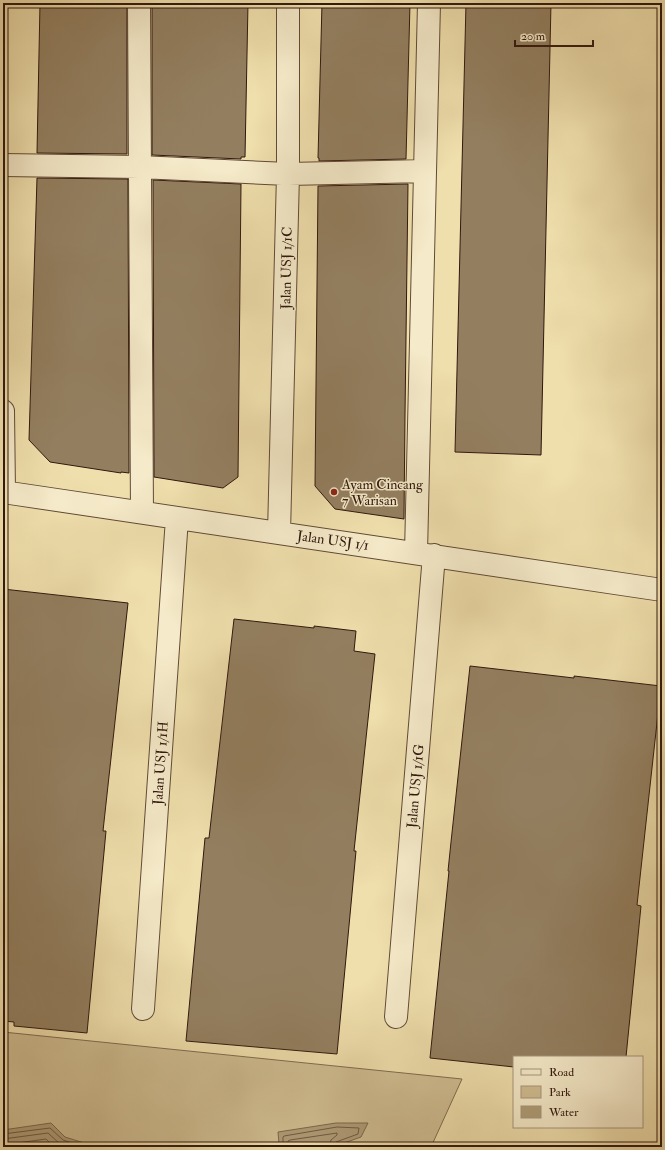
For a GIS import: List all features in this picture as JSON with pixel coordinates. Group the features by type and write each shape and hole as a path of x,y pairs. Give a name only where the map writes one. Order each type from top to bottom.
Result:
{"street":[{"path":"139,3 142,512"},
{"name":"Jalan USJ 1/1C","path":"279,533 288,174 288,3"},
{"name":"Jalan USJ 1/1G","path":"396,1017 425,554 425,171 429,3"},
{"path":"3,164 140,167 288,174 425,171"},
{"path":"3,411 3,492"},
{"name":"Jalan USJ 1/1","path":"3,492 662,590"},
{"name":"Jalan USJ 1/1H","path":"143,1009 177,518"}],"green space":[{"path":"3,1032 462,1079 431,1147 3,1147"}],"water":[{"path":"51,1123 65,1137 97,1147 3,1147 3,1130"},
{"path":"336,1123 368,1123 361,1137 333,1147 275,1147 279,1144 278,1132"}],"building":[{"path":"40,3 127,3 127,154 37,153"},
{"path":"152,3 248,3 245,157 241,157 241,159 152,155"},
{"path":"322,3 410,3 406,159 319,161"},
{"path":"466,3 551,3 541,455 455,452"},
{"path":"37,178 128,179 129,473 50,462 29,440"},
{"path":"153,180 241,184 238,477 223,488 154,477"},
{"path":"408,184 404,519 335,509 315,486 318,186"},
{"path":"3,589 128,603 103,831 106,831 87,1033 14,1026 14,1022 3,1021"},
{"path":"234,619 356,631 354,651 375,654 354,851 356,851 337,1054 186,1041 205,838 209,838"},
{"path":"470,666 661,686 637,905 641,906 626,1056 513,1056 513,1067 430,1058"}],"place":[{"name":"Ayam Cincang 7 Warisan","path":"334,492"}]}
